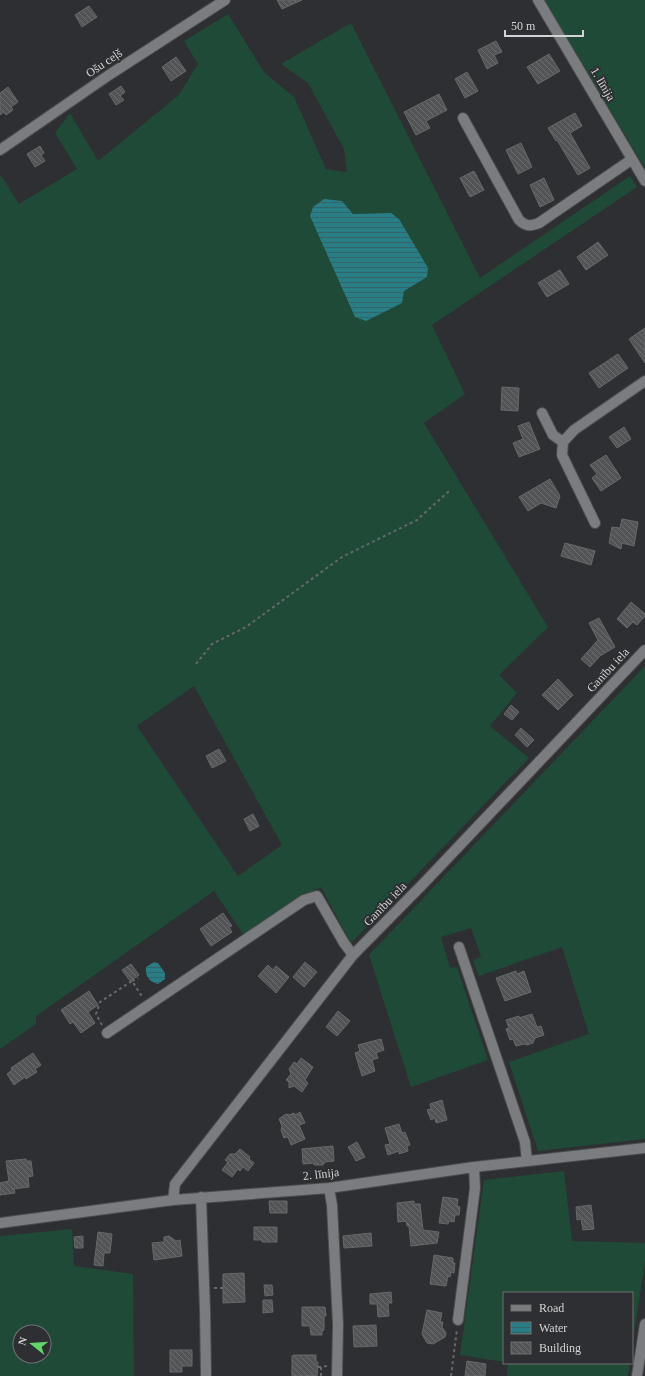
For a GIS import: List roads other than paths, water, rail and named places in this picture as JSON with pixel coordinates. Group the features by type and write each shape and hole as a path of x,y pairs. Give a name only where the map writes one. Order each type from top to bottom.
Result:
{"street":[{"name":"Ošu ceļš","path":"0,150 108,75 225,0"},
{"name":"1. līnija","path":"538,0 631,160 645,181"},
{"path":"464,118 519,220 523,224 531,226 539,223 631,160"},
{"path":"595,523 562,455 564,442 574,430 645,381"},
{"path":"542,414 553,435 564,442"},
{"name":"Ganību iela","path":"173,1200 175,1184 353,955 424,883 645,650"},
{"path":"107,1033 304,900 317,896 344,943 353,955"},
{"path":"459,946 524,1142 527,1161"},
{"name":"2. līnija","path":"0,1224 173,1200 329,1188 474,1167 645,1148"},
{"path":"458,1320 475,1188 474,1167"},
{"path":"329,1188 332,1205 338,1324 337,1376"},
{"path":"201,1197 206,1376"},
{"path":"637,1376 645,1324"}],"water":[{"path":"324,199 342,201 353,214 391,213 399,219 428,268 427,277 404,291 402,303 366,321 355,317 310,216 313,207"},
{"path":"154,962 158,963 165,973 165,979 158,984 150,980 146,973 146,967"}]}
